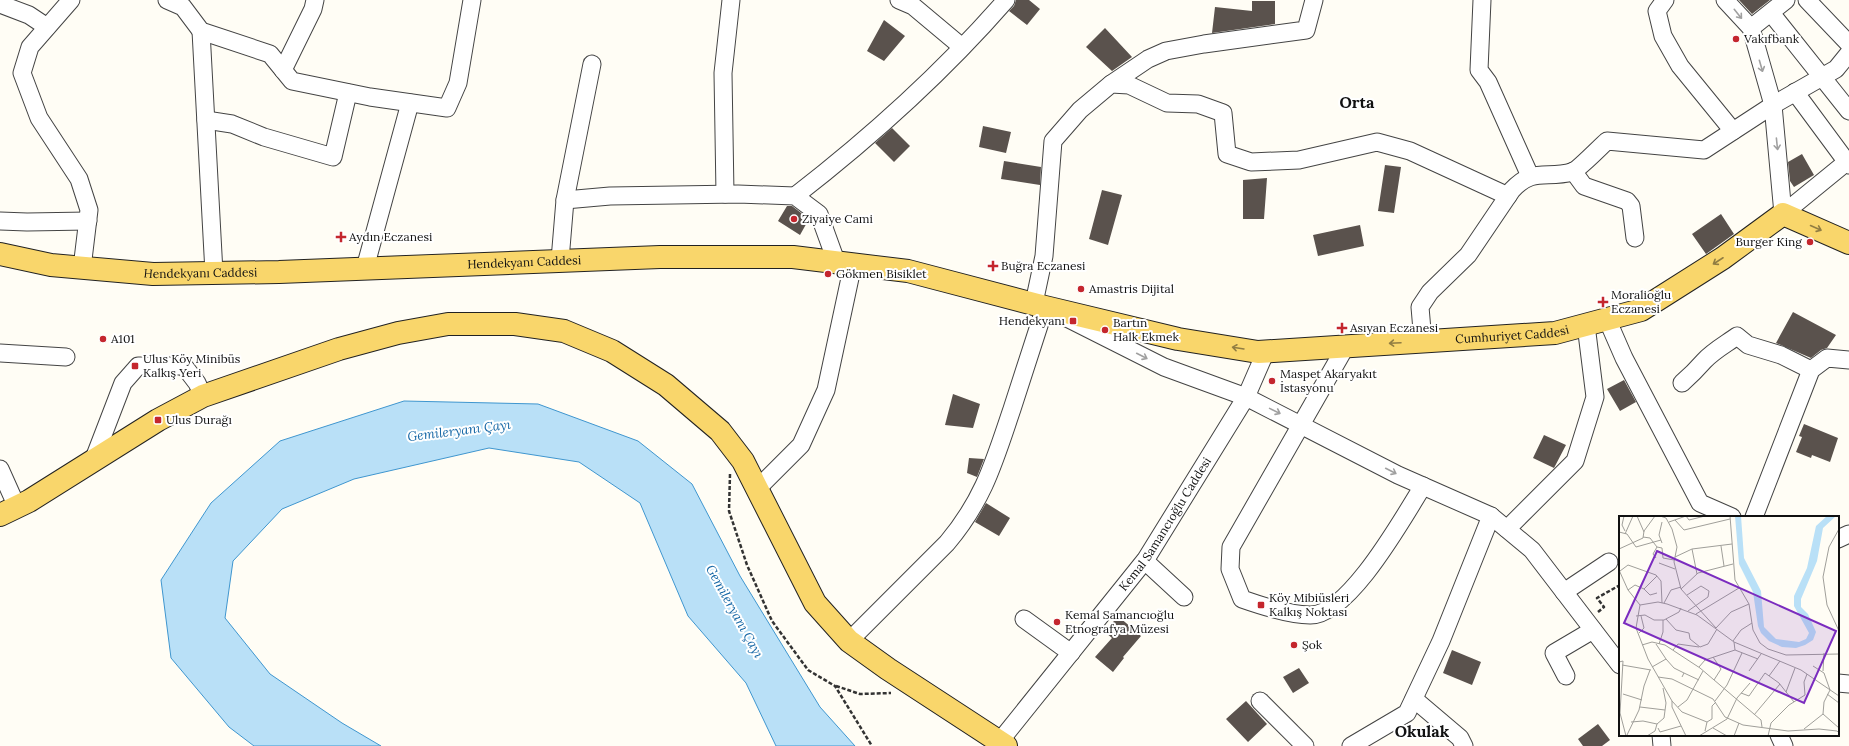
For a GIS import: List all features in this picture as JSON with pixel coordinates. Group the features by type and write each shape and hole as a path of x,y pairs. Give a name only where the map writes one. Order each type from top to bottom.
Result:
{"main road":[{"name":"Cumhuriyet Caddesi","path":"1040,305 1178,339 1258,352 1555,333 1641,310 1723,258 1783,214"},
{"path":"1783,214 1848,241"},
{"name":"Hendekyanı Caddesi","path":"0,254 51,265 153,274 660,257 793,257 908,271 1040,305"},
{"path":"8,511 29,501 158,420 203,396 339,349 398,333 448,324 515,324 564,331 612,351 666,385 720,431 743,461 815,603 849,641 1003,744"}],"street":[{"path":"71,0 30,47 22,74 39,118 79,179 89,210 82,268"},
{"path":"167,0 183,7 201,31 214,273"},
{"path":"283,70 313,9 315,0"},
{"path":"201,31 270,54 292,81 348,93 447,108 458,83 472,0"},
{"path":"724,194 723,73 731,0"},
{"path":"899,0 913,6 962,47"},
{"path":"795,196 837,163 962,47 1006,0"},
{"path":"849,641 947,543 959,529 978,500 991,472 1040,305 1053,141 1080,110 1111,84 1148,59 1166,51 1204,44 1306,30 1314,0"},
{"path":"1482,0 1479,70 1488,82 1530,176"},
{"path":"1665,0 1657,11 1662,36 1680,66 1733,131"},
{"path":"1725,0 1750,28 1772,105 1783,214"},
{"path":"1750,28 1786,0"},
{"path":"1807,0 1849,44"},
{"path":"0,4 29,15 47,27"},
{"path":"1771,13 1849,112"},
{"path":"1424,342 1420,307 1430,292 1468,255 1520,181 1530,176 1573,171 1607,141 1704,150 1772,105 1836,69 1849,53"},
{"path":"560,260 565,200 592,64"},
{"path":"1111,84 1129,85 1167,103 1198,104 1222,113 1227,154 1251,162 1299,160 1377,142 1410,152 1508,196"},
{"path":"1783,214 1848,162 1795,92"},
{"path":"206,120 232,124 264,137 333,157 348,93"},
{"path":"365,268 410,103"},
{"path":"1573,171 1584,186 1627,201 1631,206 1635,238"},
{"path":"565,200 610,196 724,194 795,196 819,214 844,262 826,390 801,445 757,489"},
{"path":"0,221 27,222 88,220"},
{"path":"1040,305 1164,367 1246,397 1398,475 1491,516 1532,550 1619,664"},
{"path":"1608,319 1627,365 1700,503 1730,516"},
{"path":"1507,529 1575,461 1595,397 1586,325"},
{"path":"1682,383 1698,370 1704,361 1715,351 1737,336 1748,345 1781,355 1811,370"},
{"path":"1346,346 1231,547 1230,569 1242,599 1266,607 1311,616 1328,611 1343,600 1382,552 1423,486"},
{"name":"Kemal Samancıoğlu Caddesi","path":"1003,744 1071,653 1145,561 1246,397 1266,351"},
{"path":"0,353 66,357"},
{"path":"1754,516 1811,370 1827,358 1849,360"},
{"path":"93,461 123,383 138,366 184,366 197,383 203,396"},
{"path":"0,469 8,511"},
{"path":"1351,746 1407,713 1441,640 1491,516"},
{"path":"1839,539 1849,534"},
{"path":"1145,561 1184,596"},
{"path":"1564,592 1609,562"},
{"path":"1024,619 1071,653"},
{"path":"1566,676 1554,653 1590,625"},
{"path":"1839,683 1849,684"},
{"path":"1414,698 1460,738 1464,746"},
{"path":"1260,701 1305,746"},
{"path":"1661,736 1662,746"},
{"path":"1779,736 1784,746"}],"path":[{"path":"736,452 729,478 729,511 747,565 772,621 808,670 835,686 860,694 892,693 915,686"},
{"path":"1590,625 1604,607 1597,598 1619,586"},
{"path":"835,686 872,746"}],"water":[{"name":"Gemileryanı Çayı","path":"404,401 538,404 638,441 692,484 740,576 820,707 855,746 776,746 746,683 688,616 640,503 579,462 489,448 354,479 282,509 233,561 225,618 270,674 342,723 381,746 254,746 229,727 171,658 161,580 211,503 280,441"}],"building":[{"path":"1016,0 1029,0 1040,9 1027,25 1009,11 1014,6"},
{"path":"1739,0 1770,0 1752,14"},
{"path":"1252,1 1275,1 1275,24 1212,33 1215,7 1252,11"},
{"path":"884,20 905,36 884,61 867,51"},
{"path":"1105,28 1132,57 1112,71 1086,47"},
{"path":"983,126 1011,132 1006,153 979,147"},
{"path":"892,128 910,146 894,162 875,143"},
{"path":"1802,154 1814,175 1794,187 1790,181 1788,162"},
{"path":"1004,161 1041,167 1040,185 1001,179"},
{"path":"1385,165 1401,167 1394,213 1378,211"},
{"path":"1267,178 1264,219 1243,219 1243,180"},
{"path":"1102,190 1122,195 1108,245 1089,239"},
{"name":"Ziyaiye Cami","path":"787,206 792,206 809,219 800,235 778,221"},
{"path":"1721,214 1734,234 1706,254 1692,234"},
{"path":"1360,225 1364,246 1318,256 1313,235"},
{"path":"1793,312 1836,335 1827,348 1821,350 1811,358 1776,343"},
{"path":"1624,380 1636,402 1620,411 1607,389"},
{"path":"953,394 980,404 973,428 945,425"},
{"path":"1804,424 1838,438 1830,462 1812,455 1811,458 1796,452 1802,437 1799,436"},
{"path":"1544,435 1566,445 1554,468 1533,458"},
{"path":"969,458 984,459 977,477 967,473"},
{"path":"986,503 1010,518 999,536 975,522"},
{"path":"1118,616 1141,636 1123,657 1124,658 1113,672 1095,657 1112,638 1105,632"},
{"path":"1452,650 1481,662 1472,685 1443,673"},
{"path":"1299,668 1309,683 1293,693 1283,677"},
{"path":"1246,701 1267,724 1248,742 1226,719"},
{"path":"1598,724 1610,740 1602,746 1583,746 1578,739"}],"place":[{"name":"Vakıfbank","path":"1736,39"},
{"name":"Ziyaiye Cami","path":"794,219"},
{"name":"Aydın Eczanesi","path":"341,237"},
{"name":"Burger King","path":"1810,242"},
{"name":"Buğra Eczanesi","path":"993,266"},
{"name":"Gökmen Bisiklet","path":"828,274"},
{"name":"Amastris Dijital","path":"1081,289"},
{"name":"Moralioğlu Eczanesi","path":"1603,302"},
{"name":"Hendekyanı","path":"1073,321"},
{"name":"Asıyan Eczanesi","path":"1342,328"},
{"name":"Bartın Halk Ekmek","path":"1105,330"},
{"name":"A101","path":"103,339"},
{"name":"Ulus Köy Minibüs Kalkış Yeri","path":"135,366"},
{"name":"Maspet Akaryakıt İstasyonu","path":"1272,381"},
{"name":"Ulus Durağı","path":"158,420"},
{"name":"Köy Mibiüsleri Kalkış Noktası","path":"1261,605"},
{"name":"Kemal Samancıoğlu Etnografya Müzesi","path":"1057,622"},
{"name":"Şok","path":"1294,645"}],"district":[{"name":"Orta","path":"1357,102"},
{"name":"Okulak","path":"1422,731"}]}
